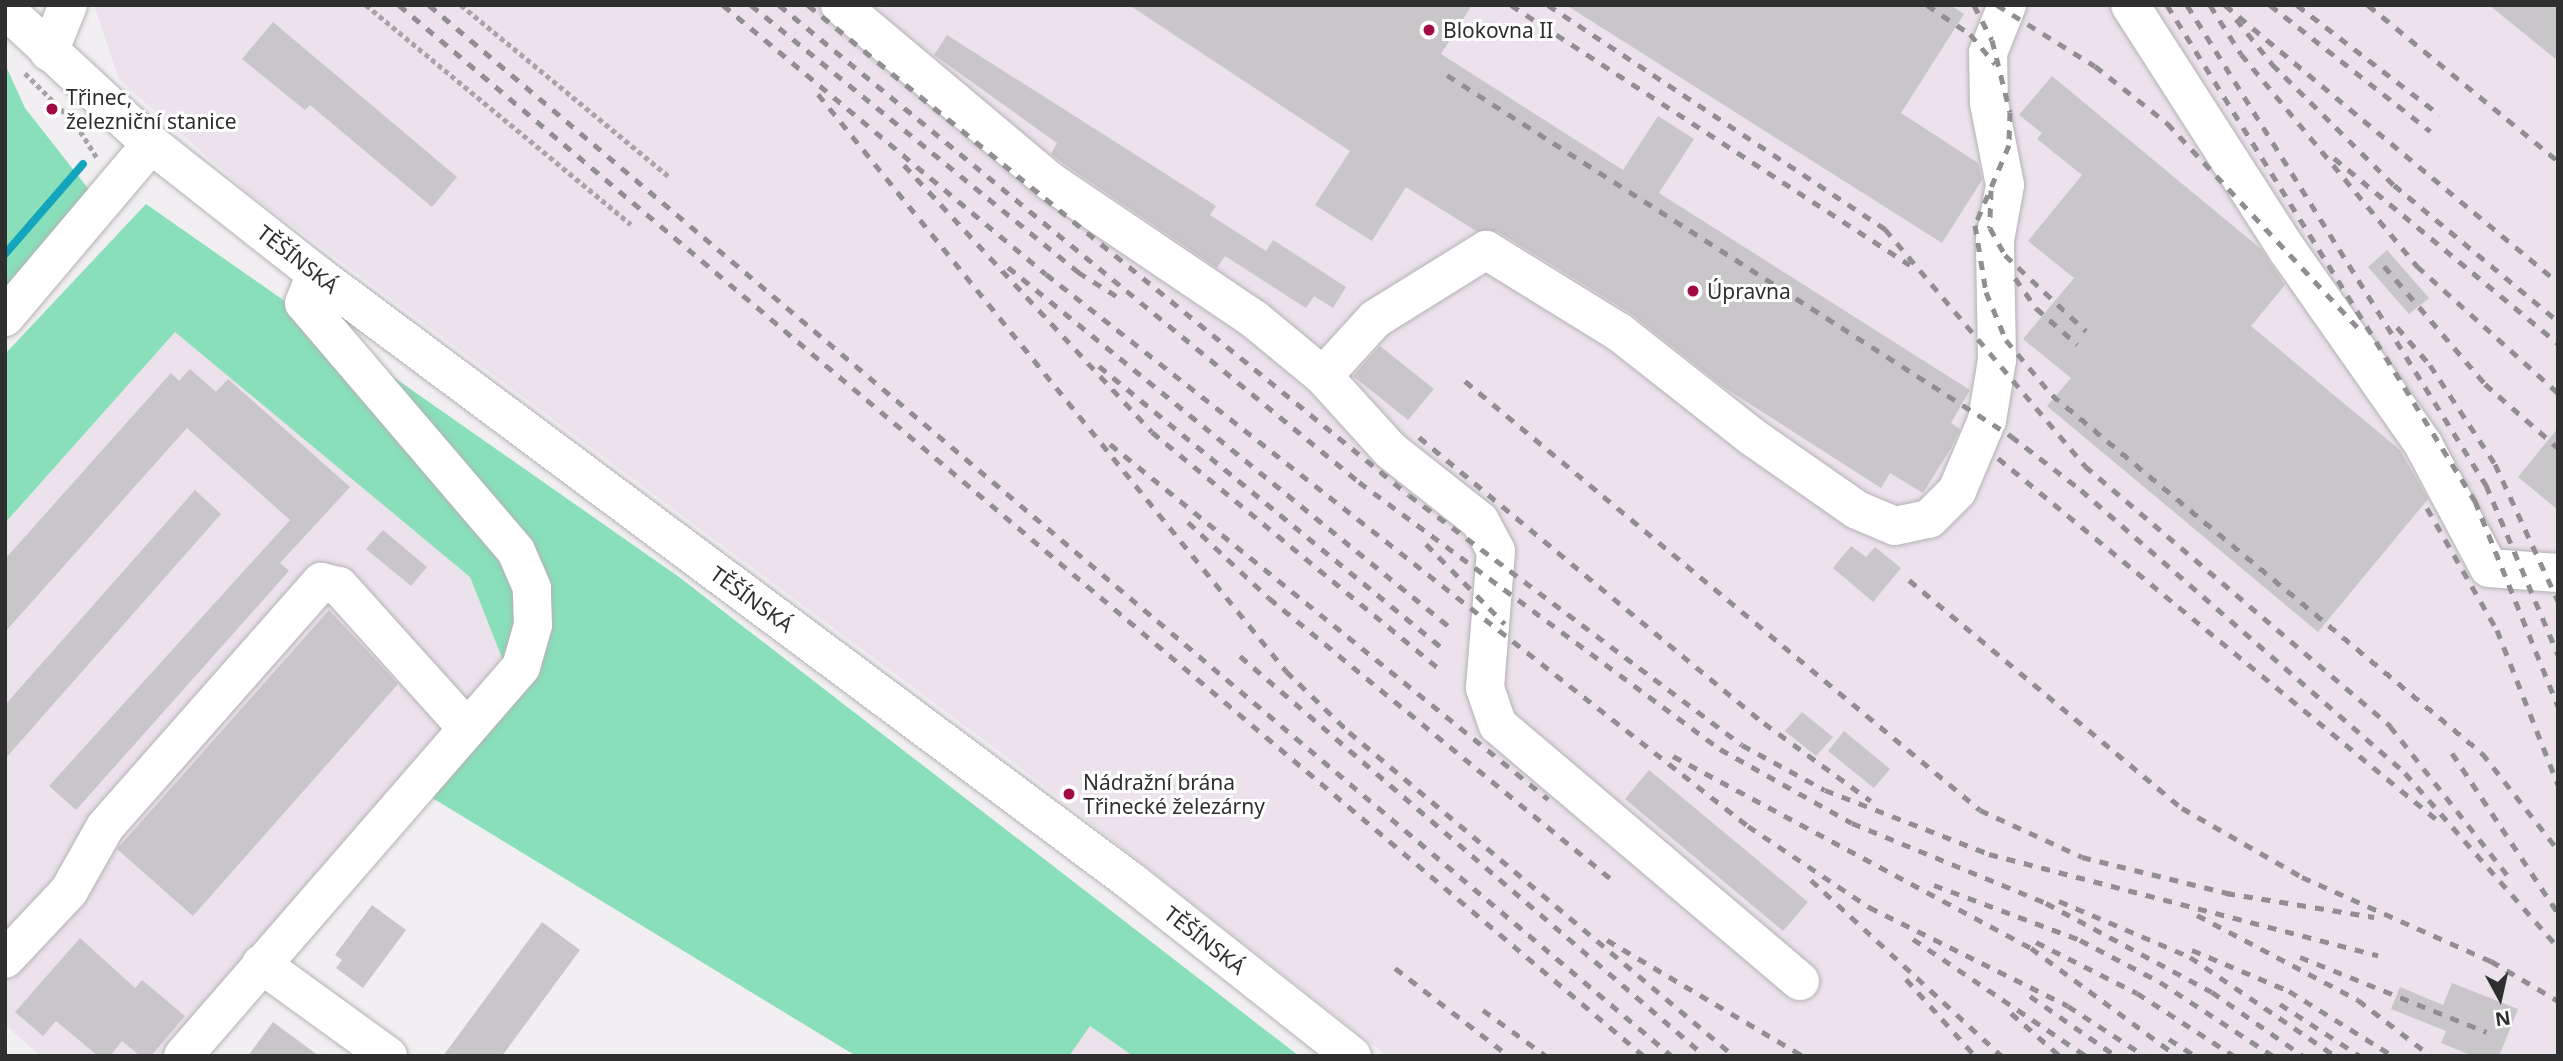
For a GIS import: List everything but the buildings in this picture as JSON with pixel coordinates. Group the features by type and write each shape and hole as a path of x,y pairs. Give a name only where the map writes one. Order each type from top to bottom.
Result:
{"main road":[{"path":"35,55 68,5"},
{"path":"840,5 1051,182 1254,319 1323,376 1390,450 1480,521 1495,542 1485,688 1498,725 1800,981"},
{"path":"1323,376 1376,319 1486,250 1619,332 1751,436 1857,510 1895,526 1929,519 1957,491 1987,420 1997,360 1995,240 2005,185 1989,103 1989,53 2007,5"},
{"path":"2130,5 2288,251 2423,444 2489,568 2558,573"},
{"name":"TĚŠÍNSKÁ","path":"5,9 35,55 316,274 1122,875 1352,1056"},
{"path":"5,317 151,144"},
{"path":"183,1056 465,726 521,667 533,625 532,588 494,520 312,315 304,291 316,274"},
{"path":"5,959 69,891 105,827 321,582 339,586 465,726"},
{"path":"261,964 388,1056"}],"path":[{"path":"366,5 631,224"},
{"path":"461,5 671,178"},
{"path":"35,55 28,82 76,124 116,187"}],"shaded area":[{"path":"94,5 2558,5 2558,1056 1387,1056 1012,761 250,194 119,80"},
{"path":"175,331 470,577 505,664 168,1056 41,1056 5,1025 5,523"},
{"path":"1090,1026 1133,1056 1069,1056"}],"green space":[{"path":"5,64 25,108 90,191 5,290"},
{"path":"146,204 679,577 1299,1056 1133,1056 1090,1026 1069,1056 856,1056 421,791 514,688 470,577 175,332 5,523 5,354"}],"waterway":[{"path":"5,254 83,164"}],"railway":[{"path":"399,5 1644,1056"},
{"path":"429,5 1672,1056"},
{"path":"723,5 1046,274 1748,826 1869,907 2068,1006 2145,1056"},
{"path":"751,5 1085,277"},
{"path":"779,5 1359,482 1720,749 1852,823 2046,903 2212,992 2303,1056"},
{"path":"808,5 1409,495 1742,745 1825,790 1989,854 2378,955"},
{"path":"1511,5 1910,265"},
{"path":"1548,5 1885,229 2085,466 2390,726 2511,880"},
{"path":"1927,5 1970,34 1995,64"},
{"path":"1974,5 1992,40 2010,112 2009,145 1975,225 1986,292 2006,340 2052,395 2482,753 2558,850"},
{"path":"1997,5 2095,66 2167,123 2359,329"},
{"path":"2167,5 2475,501 2558,706"},
{"path":"2187,5 2486,485 2558,655"},
{"path":"2210,5 2241,54 2417,266 2558,393"},
{"path":"2225,5 2558,282"},
{"path":"2270,5 2430,131"},
{"path":"2297,5 2440,115"},
{"path":"2368,5 2558,161"},
{"path":"2236,19 2272,64 2394,185 2558,321"},
{"path":"1447,75 2011,436 2081,490 2405,773 2558,947"},
{"path":"818,94 1286,671 1349,732 1734,1056"},
{"path":"2334,158 2558,343"},
{"path":"904,165 1152,432 1439,669"},
{"path":"1991,190 1990,228 2005,255 2086,331"},
{"path":"2384,266 2485,384 2558,448"},
{"path":"1008,267 1451,628"},
{"path":"1078,272 1123,300"},
{"path":"2015,278 2036,308 2077,344"},
{"path":"2397,327 2430,365 2495,464 2558,601"},
{"path":"1099,366 1443,649"},
{"path":"1465,381 1980,810 2082,857 2235,895"},
{"path":"1419,437 1764,723 1871,801"},
{"path":"1110,444 1548,799"},
{"path":"1998,458 2436,819"},
{"path":"2427,508 2497,630 2558,785"},
{"path":"1188,522 1269,598 1610,878"},
{"path":"1426,544 1505,624"},
{"path":"1909,580 2182,808 2302,877 2491,961 2558,1001"},
{"path":"1240,656 1705,1056"},
{"path":"2452,753 2558,913"},
{"path":"1673,756 2031,948 2177,1056"},
{"path":"1811,880 2002,1056"},
{"path":"1934,885 2080,940 2160,982 2273,1056"},
{"path":"2226,893 2374,917"},
{"path":"2059,901 2190,957 2335,1056"},
{"path":"2197,915 2358,1000 2431,1056"},
{"path":"1913,939 2086,1056"},
{"path":"1607,940 1803,1056"},
{"path":"2036,942 2137,993 2234,1056"},
{"path":"2192,950 2289,991 2393,1056"},
{"path":"2300,957 2487,1032"},
{"path":"1395,968 1509,1056"},
{"path":"1906,979 1975,1056"},
{"path":"2030,996 2116,1056"},
{"path":"2280,1004 2360,1056"},
{"path":"1483,1010 1546,1056"},
{"path":"2011,1013 2060,1056"},
{"path":"2169,1039 2195,1056"}],"place":[{"name":"Blokovna II","path":"1429,30"},
{"name":"Třinec, železniční stanice","path":"52,109"},
{"name":"Úpravna","path":"1693,291"},
{"name":"Nádražní brána Třinecké železárny","path":"1069,794"}]}
